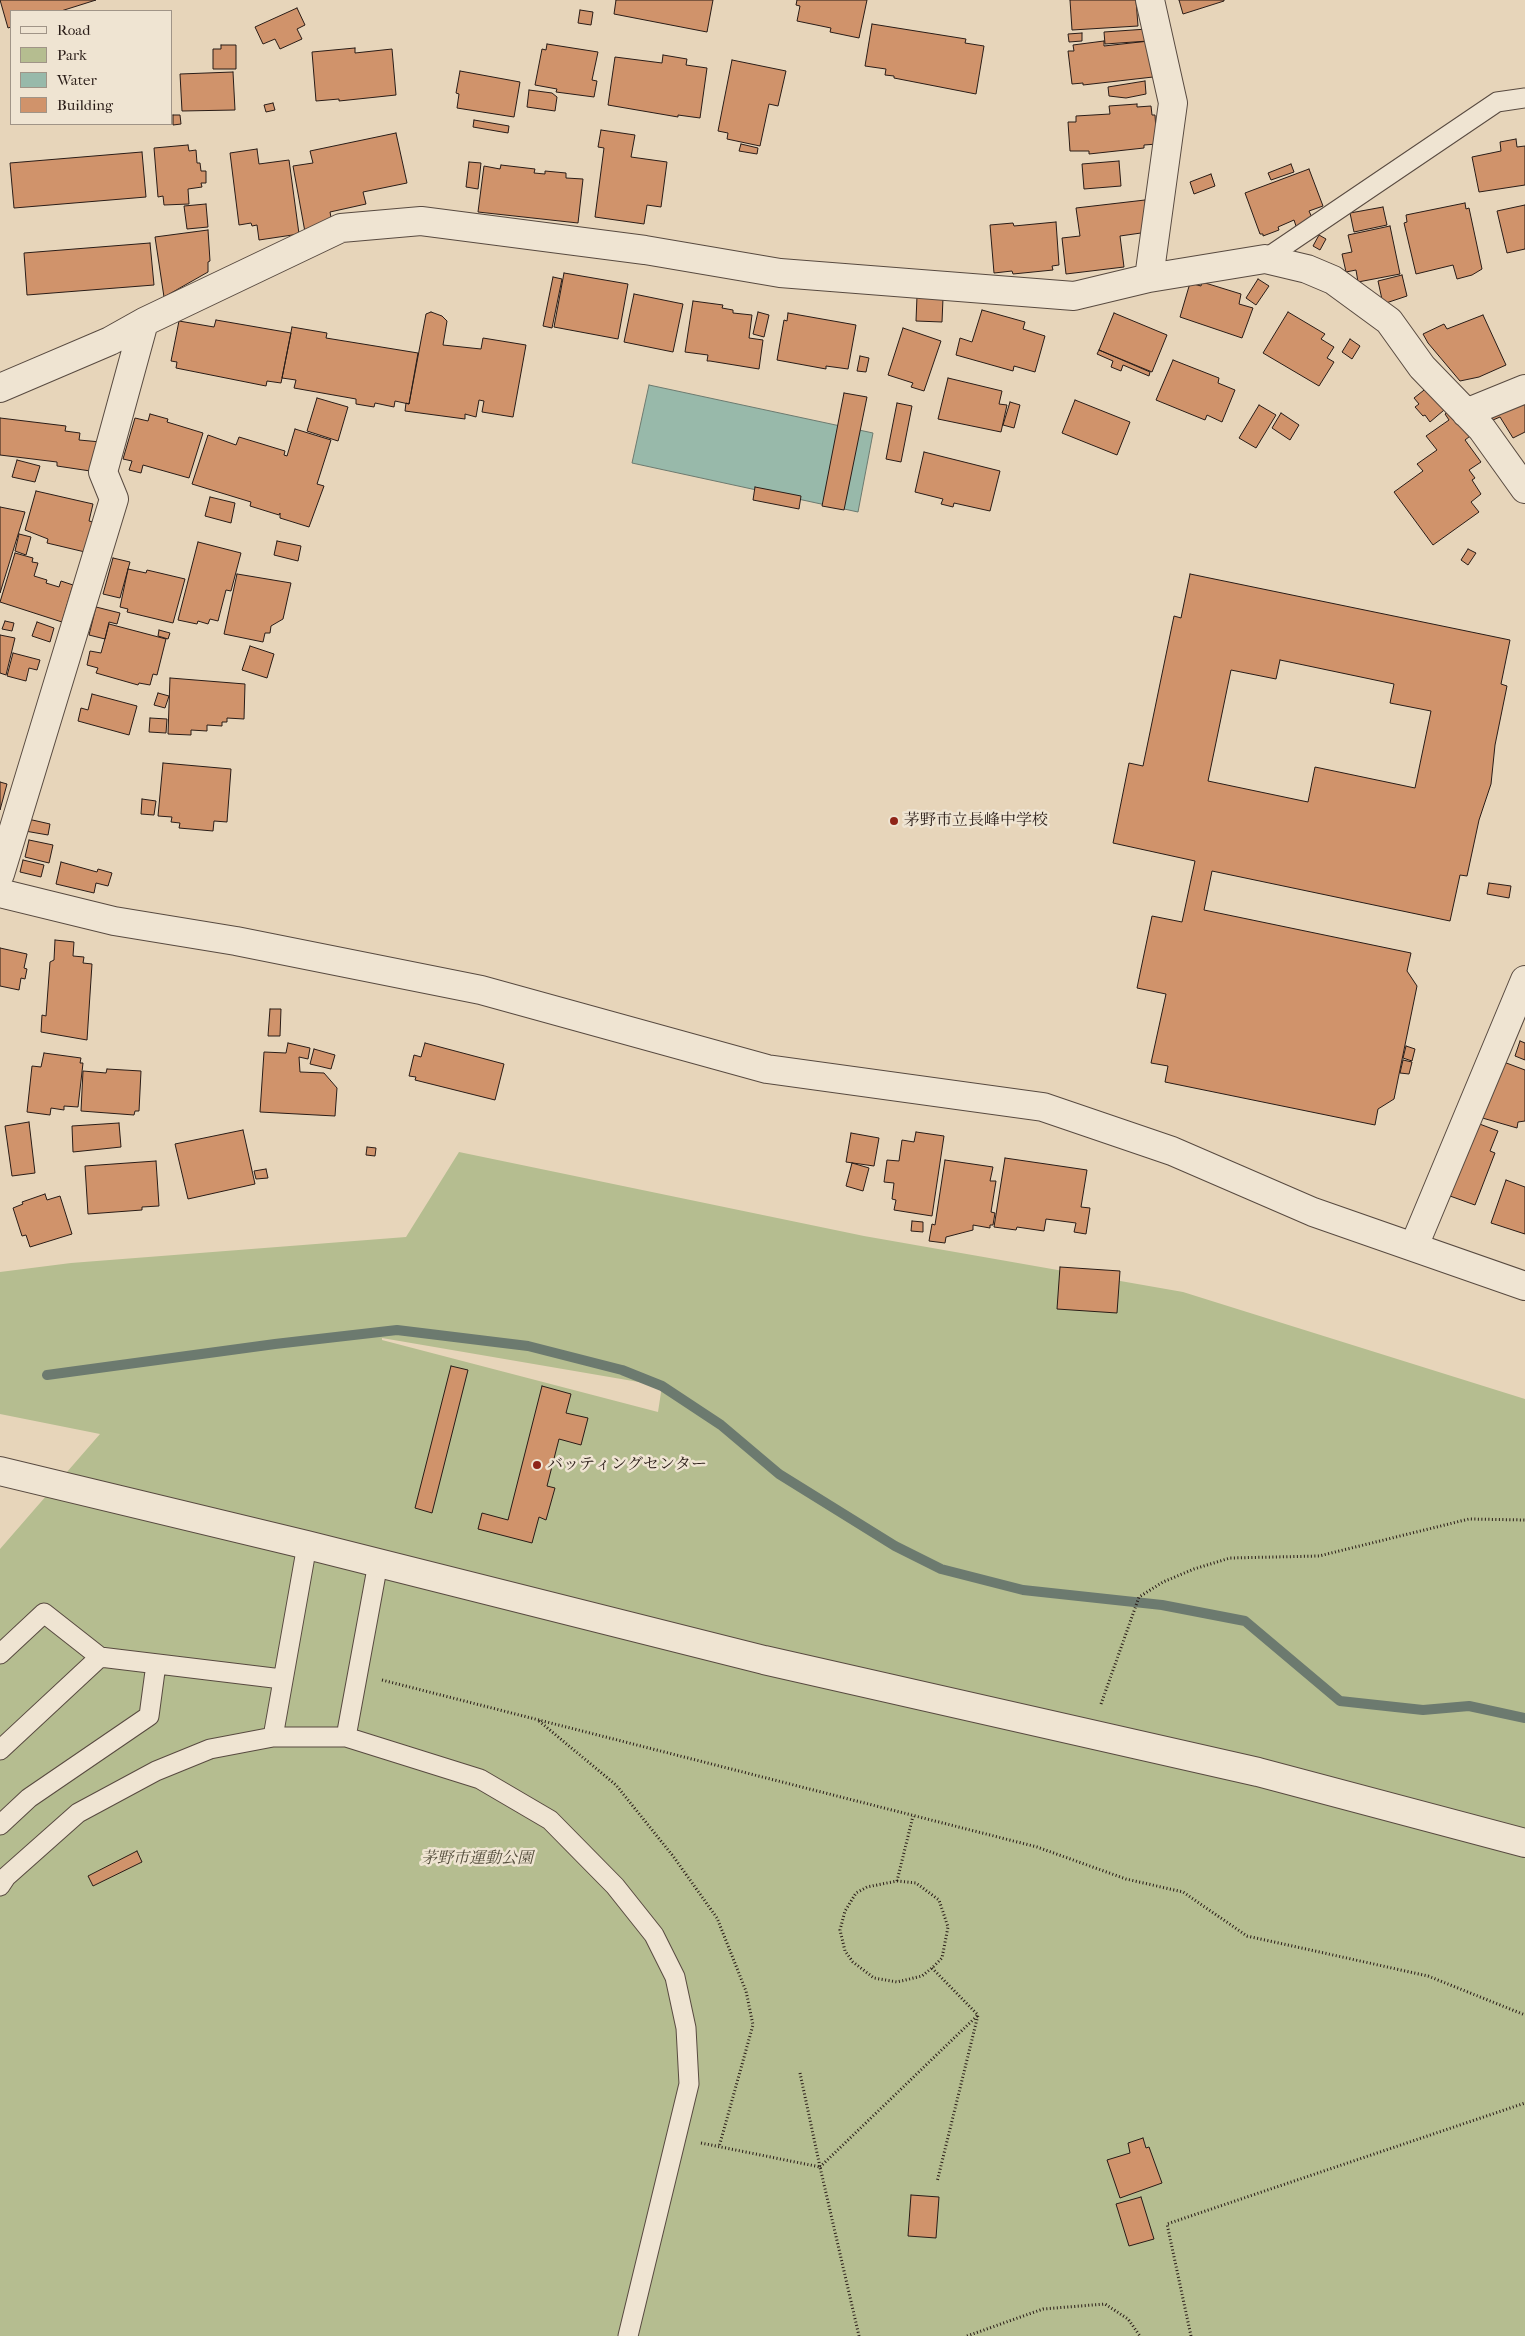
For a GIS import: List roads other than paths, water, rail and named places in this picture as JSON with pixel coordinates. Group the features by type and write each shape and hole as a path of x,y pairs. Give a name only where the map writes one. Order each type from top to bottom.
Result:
{"street":[{"path":"1149,278 1173,103 1150,0"},
{"path":"0,388 110,341 144,322 341,228 421,221 646,250 780,273 1074,296 1149,278 1265,259 1307,269 1333,280 1389,321 1422,367 1482,429 1525,489"},
{"path":"0,874 114,499 103,472 144,322"},
{"path":"1466,413 1525,389"},
{"path":"0,893 114,921 236,941 481,990 767,1069 1043,1108 1172,1151 1313,1212 1525,1286"},
{"path":"1414,1246 1525,980"},
{"path":"0,1471 308,1545 764,1660 1258,1772 1525,1843"}],"lane":[{"path":"1265,259 1496,102 1525,98"},
{"path":"273,1737 282,1679 308,1545"},
{"path":"346,1737 378,1563"},
{"path":"0,1654 44,1613 100,1657 282,1679"},
{"path":"0,1750 100,1657"},
{"path":"0,1825 29,1798 149,1716 156,1664"},
{"path":"0,1886 6,1877 78,1813 156,1771 210,1749 273,1737 346,1737 480,1779 550,1820 615,1886 654,1935 675,1978 686,2028 689,2084 628,2336"}],"water":[{"path":"649,385 873,433 858,512 632,463"}],"waterway":[{"path":"47,1375 275,1344 397,1330 528,1346 622,1370 662,1386 721,1425 779,1474 895,1546 941,1569 1023,1590 1162,1605 1245,1621 1340,1701 1423,1710 1469,1706 1525,1718"}],"place":[{"name":"茅野市立長峰中学校","path":"894,821"},
{"name":"バッティングセンター","path":"537,1465"}],"park label":[{"name":"茅野市運動公園","path":"477,1859"}]}
